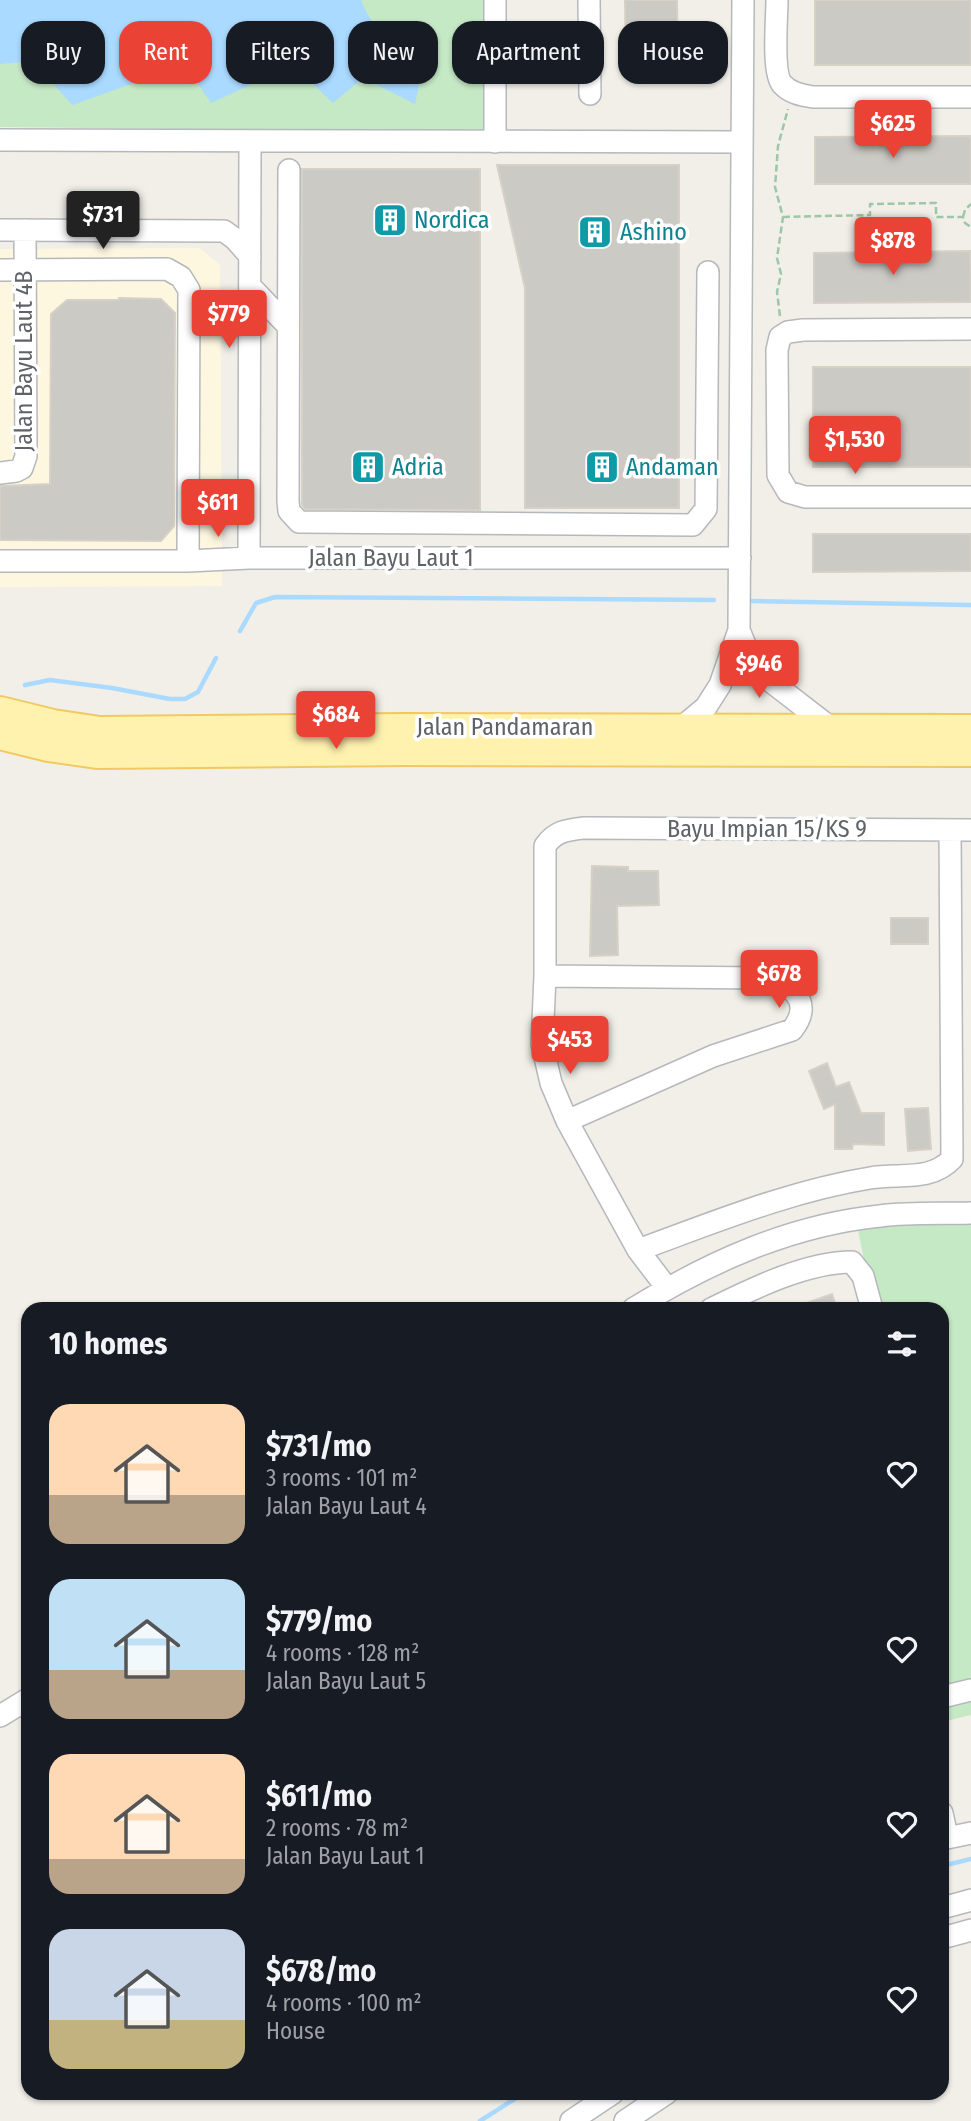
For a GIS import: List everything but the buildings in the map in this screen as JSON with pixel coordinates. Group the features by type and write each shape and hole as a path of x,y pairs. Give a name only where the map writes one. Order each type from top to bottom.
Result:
{"main road":[{"name":"Jalan Pandamaran","path":"0,710 53,723 100,730 403,727 971,728"},
{"name":"Jalan Pandamaran","path":"0,736 48,748 97,755 389,752 971,753"}],"street":[{"path":"495,0 495,142"},
{"path":"589,0 590,94"},
{"path":"682,727 706,707 720,685 739,630 743,0"},
{"path":"777,0 777,71 780,83 794,93 813,97 971,97"},
{"path":"0,140 742,142"},
{"path":"249,558 250,141"},
{"path":"289,170 289,510 299,522 693,525 706,509 708,272"},
{"path":"206,230 250,210"},
{"path":"0,230 224,231 250,256"},
{"name":"Jalan Bayu Laut 4B","path":"0,473 22,468 26,456 25,230"},
{"path":"0,270 167,270 181,277 189,290 188,561"},
{"path":"250,286 288,326"},
{"path":"971,329 803,330 788,332 780,337 777,350 778,475 788,492 805,497 971,497"},
{"path":"707,437 740,434"},
{"path":"437,523 438,558"},
{"path":"561,524 562,558"},
{"name":"Jalan Bayu Laut 1","path":"0,561 740,558"},
{"path":"739,630 752,662 765,677 831,728"},
{"name":"Bayu Impian 15/KS 9","path":"545,976 545,846 551,836 563,831 584,828 960,830"},
{"path":"638,1250 795,1194 872,1177 932,1174 952,1159 960,830"},
{"path":"567,1121 713,1056 792,1030 800,1020 800,1000 791,986 774,978 545,976 542,1044 551,1083 567,1121 638,1250 667,1288"},
{"path":"644,1302 734,1255 799,1231 880,1216 971,1213"},
{"path":"726,1302 761,1286 836,1262 852,1262 863,1276 870,1302"},
{"path":"949,1695 971,1690"},
{"path":"0,1716 21,1703"},
{"path":"949,1837 971,1833"},
{"path":"949,1906 971,1900"},
{"path":"949,1936 971,1930"},
{"path":"571,2121 602,2100"},
{"path":"625,2121 656,2100"}],"path":[{"path":"788,332 777,306 776,292 781,274 777,258 783,216 775,187 783,120 794,93"},
{"path":"783,216 870,215 870,204 936,203 936,216 963,216"},
{"path":"971,204 963,216 965,223 971,227"}],"shaded area":[{"path":"200,248 220,265 222,586 0,587 0,249"}],"green space":[{"path":"0,0 488,0 488,21 452,21 452,84 487,84 487,132 0,127"},
{"path":"971,1217 971,1715 949,1720 949,1302 873,1302 856,1220"}],"water":[{"path":"0,0 361,0 372,21 348,21 348,84 356,84 333,103 313,84 334,84 334,21 226,21 226,84 252,84 211,103 198,84 212,84 212,21 119,21 119,84 131,84 72,105 54,84 105,84 105,21 21,21 21,62 0,64"},
{"path":"375,84 419,84 415,104"}],"waterway":[{"path":"240,631 256,603 275,597 714,600"},
{"path":"752,601 971,605"},
{"path":"25,685 50,680 185,699 198,692 216,658"},
{"path":"949,1864 971,1859"},
{"path":"480,2121 513,2100"}],"place":[{"name":"Nordica","path":"390,220"},
{"name":"Ashino","path":"595,232"},
{"name":"Adria","path":"368,467"},
{"name":"Andaman","path":"602,467"}]}
